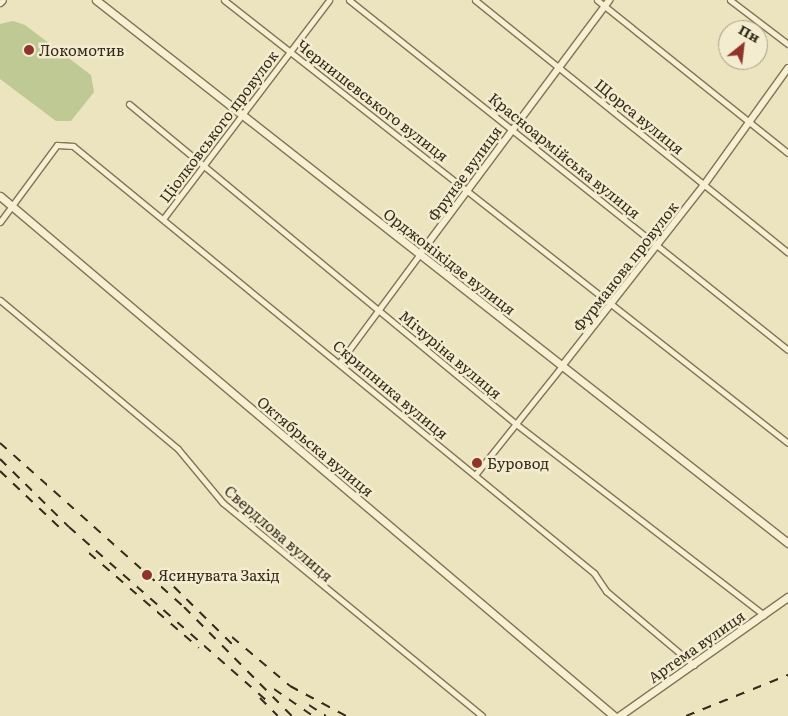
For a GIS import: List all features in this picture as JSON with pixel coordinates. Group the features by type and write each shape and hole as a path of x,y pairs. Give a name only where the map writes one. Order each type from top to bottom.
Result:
{"main road":[{"name":"Орджонікідзе вулиця","path":"96,0 788,543"},
{"name":"Октябрьска вулиця","path":"0,196 614,716"},
{"name":"Артема вулиця","path":"619,716 788,597"}],"street":[{"path":"0,4 3,0"},
{"name":"Чернишевського вулиця","path":"224,0 788,443"},
{"name":"Ціолковського провулок","path":"163,219 203,170 202,163 330,0"},
{"name":"Красноармійська вулиця","path":"349,0 512,128 788,350"},
{"name":"Щорса вулиця","path":"475,0 788,253"},
{"path":"597,0 788,153"},
{"name":"Фрунзе вулиця","path":"340,362 512,128 609,0"},
{"path":"730,0 788,44"},
{"name":"Фурманова провулок","path":"475,475 658,245 704,185 788,68"},
{"name":"Мічуріна вулиця","path":"129,104 516,424 764,615"},
{"name":"Скрипника вулиця","path":"12,205 57,144 64,143 163,219 340,362 594,573 606,591 694,665"},
{"path":"0,222 12,205"},
{"name":"Свердлова вулиця","path":"0,300 178,449 223,503 482,716"}],"green space":[{"name":"Локомотив","path":"13,21 25,25 91,75 94,92 71,121 56,121 0,79 0,24"}],"railway":[{"path":"0,443 184,607 292,716"},
{"path":"0,459 69,527 267,701"},
{"path":"0,471 59,527"},
{"path":"89,553 199,648"},
{"path":"161,574 235,647"},
{"path":"232,637 290,686 346,716"},
{"path":"686,716 788,675"},
{"path":"274,689 313,716"},
{"path":"260,698 278,716"},
{"path":"309,705 326,716"}],"place":[{"name":"Локомотив","path":"29,50"},
{"name":"Буровод","path":"477,463"},
{"name":"Ясинувата Захід","path":"147,575"}]}
